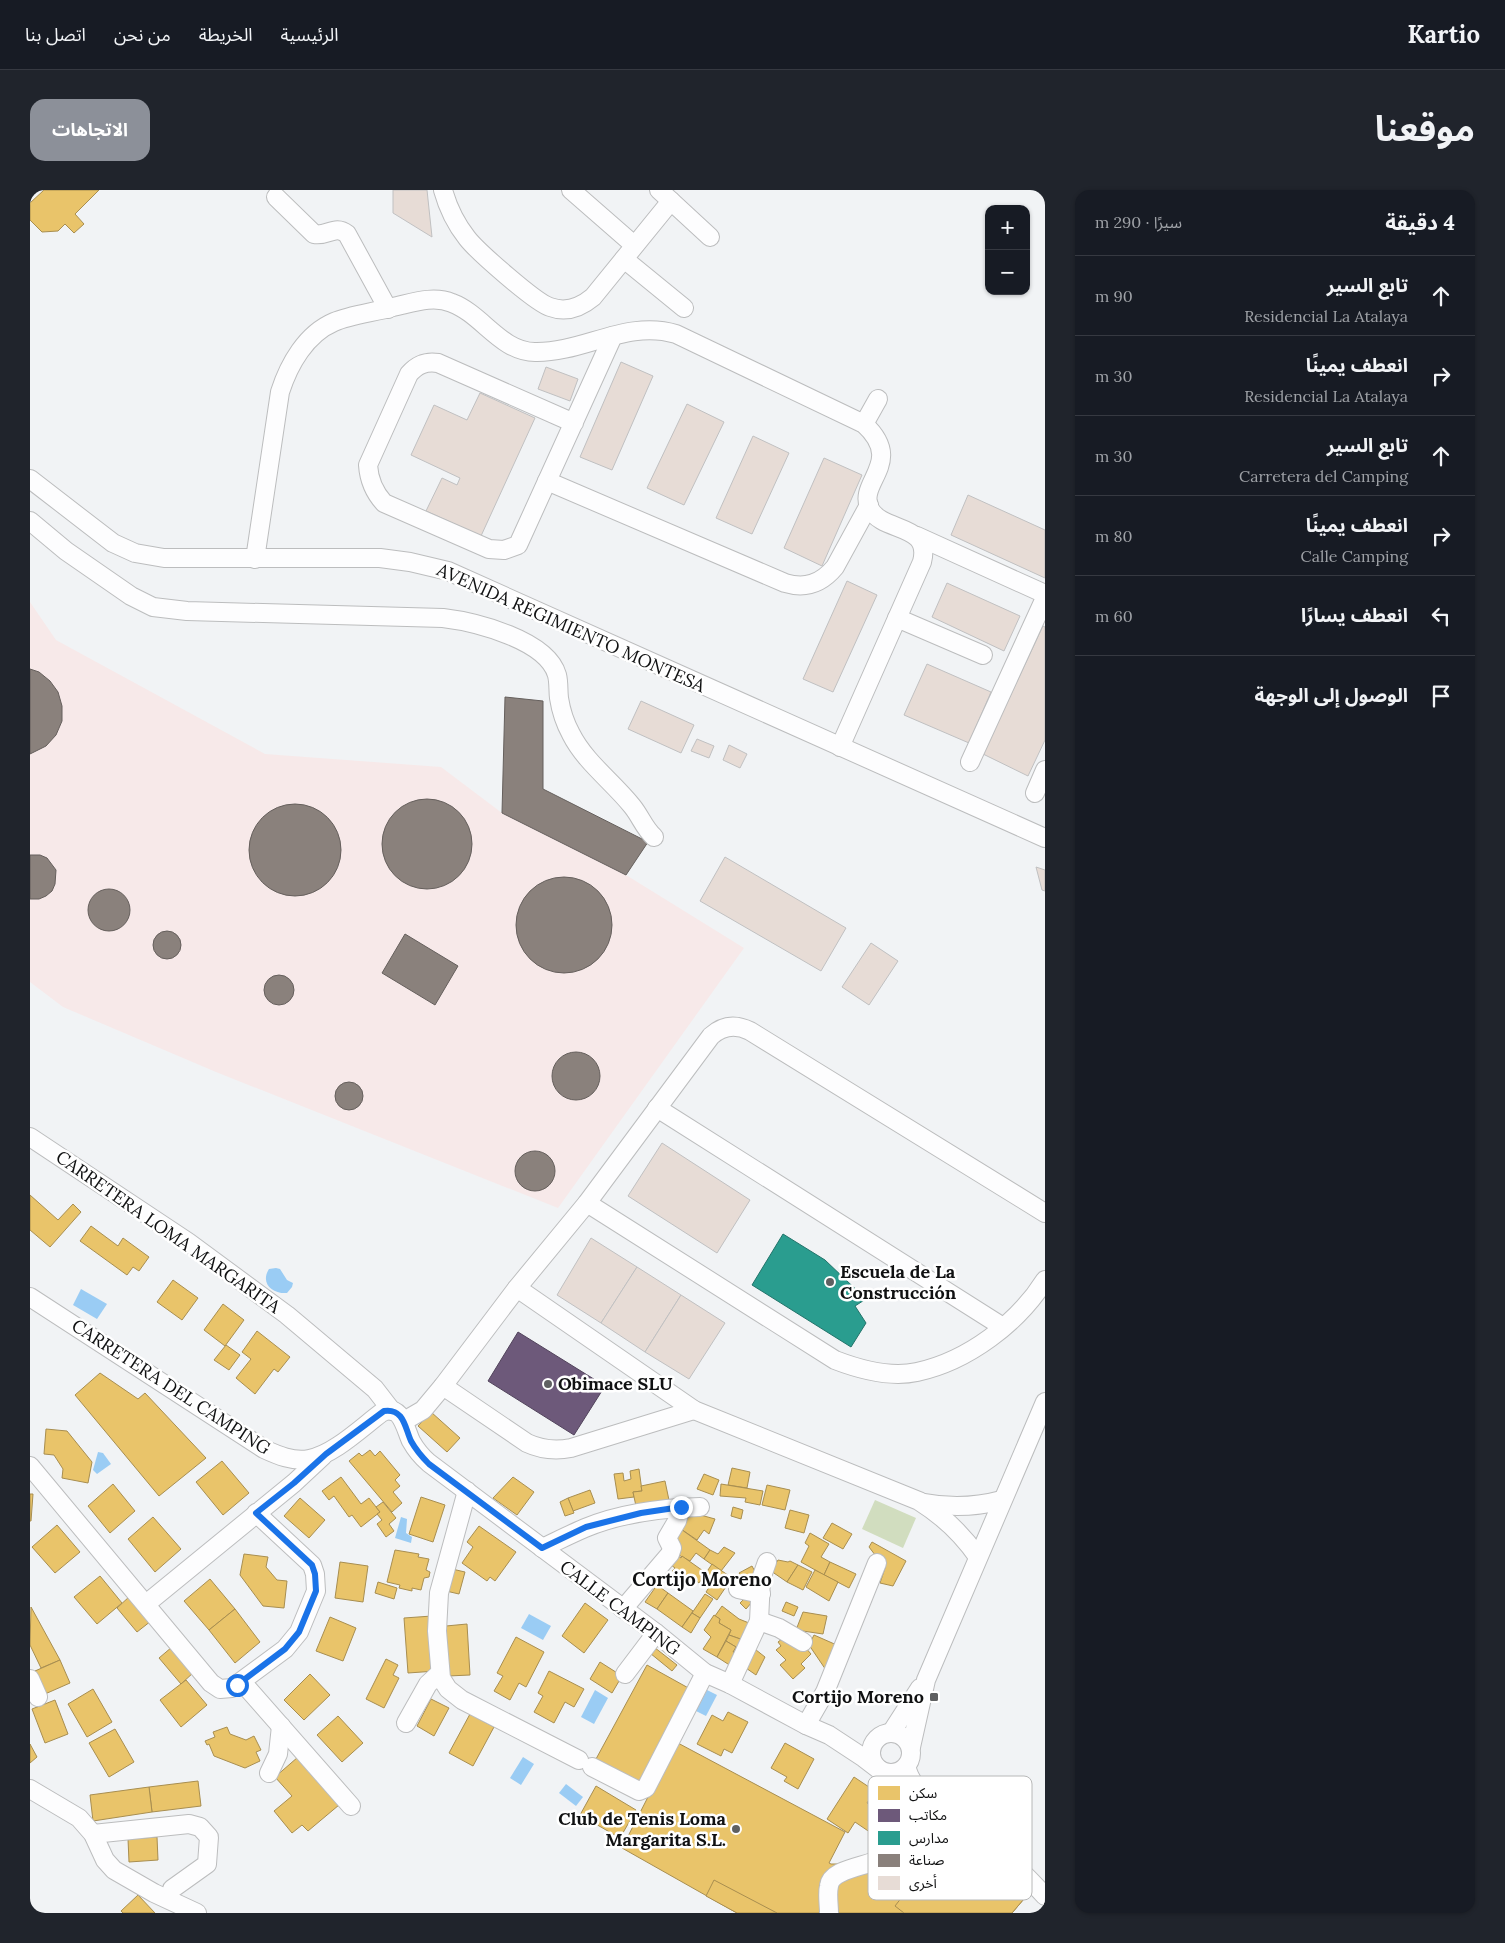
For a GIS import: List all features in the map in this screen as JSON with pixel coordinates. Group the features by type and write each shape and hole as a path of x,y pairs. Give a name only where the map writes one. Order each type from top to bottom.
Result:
{"street":[{"path":"443,190 451,212 469,240 535,299 551,308 570,309 593,297 629,252 665,196 710,237"},
{"path":"571,190 684,308"},
{"path":"276,197 314,234 322,235 334,229 340,229 348,234 388,309"},
{"path":"255,559 280,392 290,365 308,341 334,322 431,299 451,302 462,307 521,351 546,352 647,329 676,334 864,424 878,439 881,447 882,456 868,496 869,505 875,516 1045,594"},
{"path":"574,423 438,363 426,362 413,369 409,374 368,465 370,481 384,503 497,550 504,550 518,545 574,423 613,336"},
{"path":"864,424 878,398"},
{"name":"AVENIDA REGIMIENTO MONTESA","path":"30,479 104,536 135,553 164,558 380,558 410,562 448,572 1045,838"},
{"path":"547,481 795,586 814,584 829,574 835,567 869,505"},
{"path":"30,521 66,551 131,596 153,607 187,610 443,618 485,626 532,646 540,651 552,665 558,680 561,710 576,742 633,807 646,829 654,837"},
{"path":"840,746 924,554 923,547 917,536"},
{"path":"970,762 1045,598"},
{"path":"897,618 983,655"},
{"path":"1035,793 1045,770"},
{"name":"CARRETERA DEL CAMPING","path":"30,1297 264,1449 289,1458 309,1459 326,1454 381,1413 398,1416 423,1410 517,1288 586,1203 711,1036 722,1028 728,1027 743,1028 1045,1213"},
{"path":"657,1108 1003,1327"},
{"name":"CARRETERA LOMA MARGARITA","path":"30,1137 188,1242 287,1316 375,1389 398,1416"},
{"path":"586,1203 836,1360 858,1368 882,1373 917,1372 956,1358 975,1348 1003,1327 1027,1304 1045,1280"},
{"path":"517,1288 694,1410 919,1502 948,1522 978,1557"},
{"path":"443,1386 527,1443 536,1447 554,1450 571,1448 694,1410"},
{"path":"908,1776 912,1754 911,1747 926,1680 1045,1402"},
{"name":"CALLE CAMPING","path":"398,1416 410,1439 429,1464 656,1633 705,1673 829,1734 880,1771"},
{"path":"146,1604 294,1483 326,1454"},
{"path":"289,1458 294,1467 294,1483"},
{"path":"30,1466 215,1687 220,1689 232,1688 242,1682 291,1643 299,1632 316,1591 315,1574 312,1565 256,1513"},
{"path":"466,1491 439,1593 437,1632 441,1678 448,1689 462,1700 639,1791 646,1788 705,1673"},
{"path":"919,1502 951,1507 967,1507 1002,1500"},
{"path":"542,1548 595,1525 641,1513 681,1507 700,1507"},
{"path":"623,1609 670,1554 672,1548 667,1538 677,1521 681,1507"},
{"path":"730,1684 759,1621 761,1580 767,1562"},
{"path":"806,1724 825,1692 877,1563"},
{"path":"738,1589 761,1594"},
{"path":"759,1621 779,1628 803,1642"},
{"path":"625,1674 656,1633"},
{"path":"406,1723 428,1684 440,1674"},
{"path":"30,1680 38,1697"},
{"path":"908,1772 894,1774 880,1771 872,1760 872,1745 884,1736 926,1680"},
{"path":"242,1682 351,1806"},
{"path":"269,1773 278,1754 281,1726"},
{"name":"CALLE CAMPING","path":"829,1734 857,1739 884,1736"},
{"path":"884,1736 903,1736 911,1747"},
{"path":"908,1772 910,1776"},
{"path":"30,1789 80,1818 93,1834 102,1855 114,1870 154,1893 197,1913"},
{"path":"93,1834 189,1824 200,1827 209,1837 206,1864 172,1889"},
{"path":"829,1913 829,1886 831,1879 840,1873 868,1863"},
{"path":"1032,1884 1045,1896"}],"shaded area":[{"path":"30,602 56,640 265,754 441,767 502,813 626,875 744,948 558,1208 216,1072 63,1007 30,982"}],"green space":[{"path":"875,1500 916,1518 903,1548 862,1529"}],"water":[{"path":"269,1269 280,1269 287,1280 293,1283 287,1293 272,1290 267,1283 266,1279"},
{"path":"81,1289 107,1304 97,1319 73,1305"},
{"path":"98,1452 103,1453 111,1464 97,1474 93,1470"},
{"path":"401,1517 407,1519 406,1533 412,1537 411,1543 395,1538"},
{"path":"529,1614 551,1626 543,1640 521,1628"},
{"path":"595,1690 608,1698 594,1724 581,1717"},
{"path":"707,1690 717,1695 706,1716 696,1711"},
{"path":"523,1757 534,1764 521,1785 510,1778"},
{"path":"566,1784 583,1797 576,1806 559,1793"}],"building: سكن":[{"path":"44,190 99,190 75,214 84,224 74,233 65,224 58,231 42,232 30,220 30,203"},
{"path":"30,1195 58,1220 73,1204 81,1212 50,1247 30,1230"},
{"path":"91,1226 118,1246 123,1238 149,1257 139,1271 133,1267 127,1275 80,1241"},
{"path":"173,1280 198,1298 182,1320 157,1302"},
{"path":"223,1304 244,1320 225,1346 204,1330"},
{"path":"257,1331 290,1357 278,1372 274,1369 255,1394 236,1378 251,1359 242,1352"},
{"path":"226,1345 240,1355 229,1370 214,1360"},
{"path":"100,1373 138,1399 145,1393 206,1458 159,1496 75,1395"},
{"path":"431,1412 460,1438 447,1452 418,1426"},
{"path":"46,1429 67,1431 92,1462 88,1483 62,1478 63,1469 54,1455 44,1454"},
{"path":"370,1450 375,1456 380,1451 400,1475 395,1480 400,1486 393,1492 402,1503 392,1512 349,1461 359,1453 362,1456"},
{"path":"222,1461 249,1493 223,1515 196,1482"},
{"path":"732,1468 750,1472 747,1488 728,1485"},
{"path":"639,1469 642,1491 633,1492 634,1497 618,1499 614,1474 623,1473 624,1481 631,1479 630,1471"},
{"path":"704,1474 719,1480 713,1495 697,1489"},
{"path":"341,1477 361,1504 369,1498 380,1512 361,1527 352,1515 349,1517 334,1496 329,1500 322,1491"},
{"path":"513,1477 534,1492 517,1515 493,1498"},
{"path":"665,1481 670,1505 637,1511 633,1492 642,1491 641,1486"},
{"path":"113,1484 135,1511 110,1533 88,1506"},
{"path":"721,1484 763,1491 760,1505 745,1502 746,1498 720,1496"},
{"path":"767,1485 790,1490 785,1510 762,1505"},
{"path":"590,1490 595,1503 573,1511 568,1498"},
{"path":"30,1494 33,1494 31,1521 30,1521"},
{"path":"421,1497 445,1505 433,1542 409,1534"},
{"path":"300,1498 325,1520 309,1538 284,1516"},
{"path":"568,1498 574,1513 565,1516 560,1502"},
{"path":"383,1502 396,1518 389,1524 394,1531 386,1537 377,1524 382,1520 377,1514 380,1512 376,1507"},
{"path":"733,1507 743,1510 741,1519 731,1516"},
{"path":"790,1510 809,1515 804,1533 785,1528"},
{"path":"686,1511 715,1519 709,1534 704,1530 697,1540 678,1527"},
{"path":"153,1517 181,1549 155,1572 128,1539"},
{"path":"832,1523 852,1534 843,1549 823,1538"},
{"path":"57,1525 80,1552 55,1573 32,1547"},
{"path":"479,1526 516,1552 495,1581 490,1577 487,1581 462,1563 473,1547 467,1542"},
{"path":"678,1527 710,1550 704,1559 696,1553 690,1561 673,1552"},
{"path":"810,1533 829,1544 821,1557 830,1562 824,1575 801,1562 809,1546 805,1543"},
{"path":"872,1542 906,1561 893,1586 880,1583 885,1568 869,1547"},
{"path":"724,1547 735,1553 721,1571 704,1559 710,1550 718,1554"},
{"path":"395,1550 419,1554 418,1557 429,1559 426,1570 430,1572 429,1577 424,1578 421,1590 412,1588 412,1591 399,1588 400,1585 387,1582"},
{"path":"673,1552 706,1573 699,1583 689,1575 685,1580 672,1571 675,1568 667,1562"},
{"path":"244,1554 268,1557 266,1567 277,1580 287,1581 284,1608 263,1606 240,1575"},
{"path":"778,1560 790,1561 798,1565 787,1582 771,1571"},
{"path":"340,1562 368,1566 363,1602 335,1598"},
{"path":"830,1562 856,1574 849,1588 824,1575"},
{"path":"712,1564 732,1578 717,1600 706,1592 714,1580 706,1573"},
{"path":"798,1565 812,1572 803,1590 787,1582"},
{"path":"752,1566 759,1579 758,1584 741,1582 744,1581 739,1573"},
{"path":"452,1569 465,1572 459,1594 446,1591"},
{"path":"815,1570 838,1582 829,1601 806,1587"},
{"path":"100,1576 122,1603 97,1624 74,1597"},
{"path":"210,1579 235,1609 209,1630 184,1601"},
{"path":"378,1582 397,1588 394,1599 375,1593"},
{"path":"657,1585 668,1593 657,1609 645,1602"},
{"path":"668,1593 693,1611 682,1627 657,1609"},
{"path":"705,1594 713,1599 700,1618 692,1613"},
{"path":"130,1596 151,1621 137,1632 117,1608"},
{"path":"747,1596 752,1602 746,1609 740,1603"},
{"path":"786,1602 798,1607 794,1616 782,1611"},
{"path":"585,1603 608,1620 584,1653 562,1636"},
{"path":"722,1606 739,1619 754,1625 746,1641 729,1635 731,1630 719,1623 720,1619 715,1616"},
{"path":"31,1607 60,1660 41,1668 30,1645"},
{"path":"235,1609 260,1642 235,1663 209,1630"},
{"path":"803,1612 827,1616 823,1634 796,1630"},
{"path":"692,1613 700,1618 691,1633 682,1627"},
{"path":"714,1615 720,1619 719,1623 731,1630 717,1657 703,1649 711,1637 704,1630"},
{"path":"432,1616 436,1671 408,1673 404,1618"},
{"path":"330,1617 356,1628 343,1661 316,1651"},
{"path":"467,1624 470,1675 448,1676 446,1626"},
{"path":"729,1635 746,1641 738,1655 733,1652 736,1647 726,1641"},
{"path":"814,1635 839,1646 828,1673 809,1645"},
{"path":"516,1637 544,1652 526,1687 519,1683 510,1700 494,1691 503,1676 497,1673"},
{"path":"782,1639 805,1647 811,1654 801,1664 805,1668 793,1679 780,1665 786,1660 776,1650 781,1646 778,1642"},
{"path":"726,1641 736,1647 733,1652 738,1655 731,1666 717,1657"},
{"path":"650,1644 677,1665 672,1671 645,1649"},
{"path":"751,1646 765,1657 756,1675 743,1666"},
{"path":"172,1647 194,1672 181,1684 159,1658"},
{"path":"386,1659 398,1665 393,1675 399,1678 384,1708 366,1699"},
{"path":"60,1660 70,1683 45,1694 35,1671"},
{"path":"600,1662 622,1676 612,1693 590,1679"},
{"path":"647,1665 692,1690 640,1783 596,1759"},
{"path":"549,1671 584,1689 574,1707 565,1702 554,1723 534,1712 543,1696 538,1693"},
{"path":"310,1674 330,1695 304,1720 284,1700"},
{"path":"186,1680 207,1705 181,1727 160,1700"},
{"path":"93,1689 112,1722 87,1737 68,1704"},
{"path":"431,1699 449,1708 434,1736 417,1726"},
{"path":"55,1700 68,1734 45,1743 32,1709"},
{"path":"728,1712 748,1722 732,1753 724,1749 721,1756 697,1744 712,1715 723,1721"},
{"path":"470,1714 494,1727 473,1766 449,1753"},
{"path":"338,1716 363,1743 342,1762 317,1735"},
{"path":"227,1727 230,1734 246,1740 254,1736 261,1750 256,1752 260,1761 245,1768 214,1756 209,1744 207,1745 205,1741 215,1737 213,1732"},
{"path":"115,1729 134,1762 109,1777 89,1743"},
{"name":"Club de Tenis Loma Margarita S.L.","path":"676,1742 845,1832 829,1863 853,1864 868,1858 868,1900 1023,1900 1012,1913 737,1913 622,1848"},
{"path":"785,1743 814,1759 798,1789 784,1781 787,1777 771,1768"},
{"path":"30,1744 37,1757 30,1763"},
{"path":"298,1757 339,1805 308,1831 302,1825 292,1833 274,1811 292,1796 275,1777"},
{"path":"854,1777 868,1786 868,1831 855,1822 848,1833 827,1819"},
{"path":"198,1781 201,1806 152,1812 149,1787"},
{"path":"596,1786 636,1810 620,1838 580,1815"},
{"path":"149,1787 152,1812 93,1821 90,1795"},
{"path":"157,1837 158,1860 129,1862 128,1839"},
{"path":"714,1880 777,1913 737,1913 706,1896"},
{"path":"138,1895 155,1913 123,1913 121,1911"},
{"path":"900,1900 1023,1900 1012,1913 904,1913 895,1906"}],"building: مكاتب":[{"path":"518,1332 605,1386 574,1435 488,1381"}],"building: مدارس":[{"path":"783,1234 825,1260 866,1299 855,1306 866,1323 851,1347 752,1285"}],"building: صناعة":[{"path":"30,669 39,672 50,681 58,692 62,706 62,721 56,735 46,746 30,754"},
{"path":"505,697 543,701 543,789 648,842 626,875 502,813"},
{"path":"418,799 436,799 452,806 465,819 472,835 472,853 465,869 452,882 436,889 418,889 402,882 389,869 382,853 382,835 389,819 402,806"},
{"path":"295,804 313,807 328,817 338,832 341,850 338,868 328,883 313,893 295,896 277,893 262,883 252,868 249,850 252,832 262,817 277,807"},
{"path":"30,855 40,855 47,858 56,870 55,884 52,891 39,899 30,899"},
{"path":"564,877 582,881 598,891 608,907 612,925 608,943 598,959 582,969 564,973 546,969 530,959 520,943 516,925 520,907 530,891 546,881"},
{"path":"113,889 121,892 127,898 130,910 127,922 121,928 105,931 97,928 91,922 88,906 91,898 97,892"},
{"path":"167,931 177,935 181,945 177,955 167,959 157,955 153,945 157,935"},
{"path":"405,934 458,966 435,1005 382,973"},
{"path":"279,975 290,979 294,990 290,1001 279,1005 268,1001 264,990 268,979"},
{"path":"576,1052 585,1054 593,1059 598,1067 600,1076 598,1085 593,1093 585,1098 576,1100 567,1098 559,1093 554,1085 552,1076 554,1067 559,1059 567,1054"},
{"path":"349,1082 359,1086 363,1096 359,1106 349,1110 339,1106 335,1096 339,1086"},
{"path":"539,1151 546,1154 552,1160 555,1171 554,1179 546,1188 539,1191 531,1191 524,1188 516,1179 515,1167 518,1160 527,1152"}],"building: أخرى":[{"path":"393,190 427,190 432,237 393,213"},
{"path":"621,362 653,376 612,470 580,457"},
{"path":"546,367 578,379 570,401 538,389"},
{"path":"480,393 535,418 481,536 426,511 442,478 457,485 460,478 411,455 434,405 467,420"},
{"path":"687,404 724,422 684,505 647,488"},
{"path":"753,436 789,453 752,534 716,518"},
{"path":"824,458 862,475 822,566 784,548"},
{"path":"968,495 1045,530 1045,578 951,535"},
{"path":"847,581 877,595 833,692 803,679"},
{"path":"947,583 1020,616 1004,651 932,617"},
{"path":"1043,626 1045,627 1045,740 1028,776 983,754"},
{"path":"927,664 991,692 969,743 904,715"},
{"path":"641,701 694,725 681,753 628,729"},
{"path":"697,739 714,746 709,758 691,751"},
{"path":"729,745 747,754 740,768 723,760"},
{"path":"725,857 846,928 821,971 700,901"},
{"path":"1036,867 1045,870 1045,891 1042,890"},
{"path":"871,943 898,961 869,1005 842,987"},
{"path":"662,1143 750,1200 717,1253 628,1196"},
{"path":"591,1238 637,1267 601,1323 557,1295"},
{"path":"637,1267 681,1295 645,1352 601,1323"},
{"path":"681,1295 725,1323 689,1379 645,1352"}],"place":[{"name":"Escuela de La Construcción","path":"830,1282"},
{"name":"Obimace SLU","path":"548,1384"},
{"name":"Cortijo Moreno","path":"934,1697"},
{"name":"Club de Tenis Loma Margarita S.L.","path":"736,1829"}],"district":[{"name":"Cortijo Moreno","path":"702,1579"}],"route":[{"path":"237,1685 291,1643 299,1632 316,1591 315,1574 312,1565 256,1513 294,1483 326,1454 384,1411 388,1410 399,1414 415,1448 429,1464 542,1548 586,1527 641,1513 681,1507"}]}
